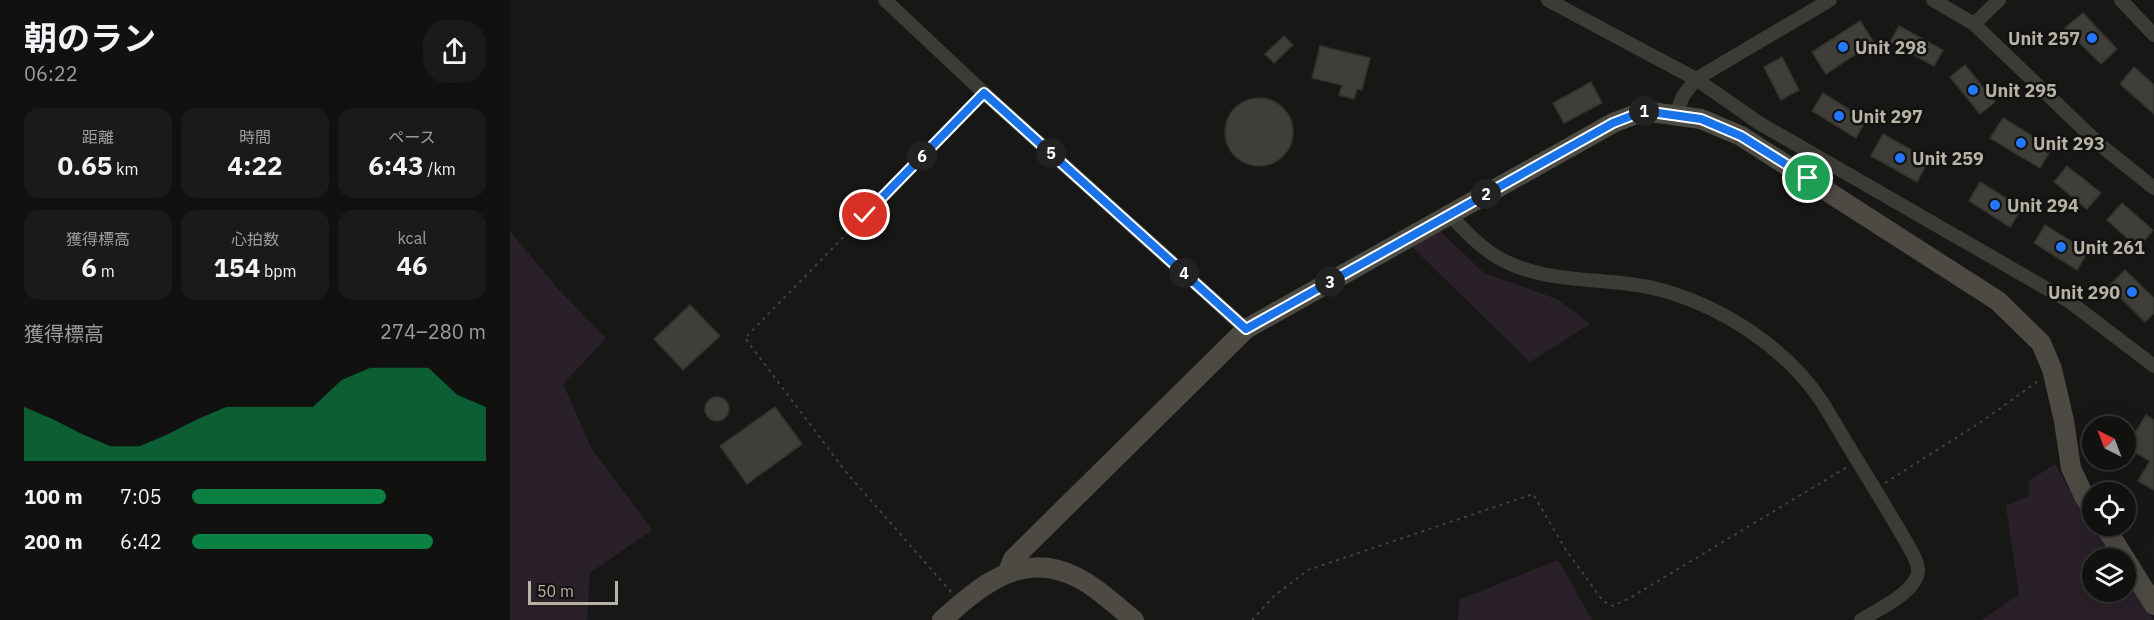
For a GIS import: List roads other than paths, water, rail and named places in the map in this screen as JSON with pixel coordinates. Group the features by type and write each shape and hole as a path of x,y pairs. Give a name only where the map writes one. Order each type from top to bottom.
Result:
{"street":[{"path":"885,0 984,93 1246,329"},
{"path":"1548,0 1695,79 1759,123 2070,303 2154,366"},
{"path":"1676,114 1683,96 1695,79 1830,0"},
{"path":"1933,0 1974,24 2099,144 2154,188"},
{"path":"1974,24 2000,0"},
{"path":"2121,0 2154,35"},
{"path":"1008,572 1013,559 1246,329 1613,123 1644,111 1701,119 1741,136 1998,301 2041,343 2052,369 2064,421 2071,468 2082,492"},
{"path":"1450,215 1471,236 1498,257 1527,270 1556,277 1626,284 1665,291 1693,301 1736,323 1779,353 1803,377 1822,401 1913,554 1919,569 1916,581 1904,593 1861,620"},
{"path":"2112,536 2154,605"},
{"path":"942,620 986,583 1008,572 1030,568 1051,568 1073,575 1094,588 1134,620"}],"place":[{"name":"Unit 257","path":"2092,38"},
{"name":"Unit 298","path":"1843,47"},
{"name":"Unit 295","path":"1973,90"},
{"name":"Unit 297","path":"1839,116"},
{"name":"Unit 293","path":"2021,143"},
{"name":"Unit 259","path":"1900,158"},
{"name":"Unit 294","path":"1995,205"},
{"name":"Unit 261","path":"2061,247"},
{"name":"Unit 290","path":"2132,292"}]}
